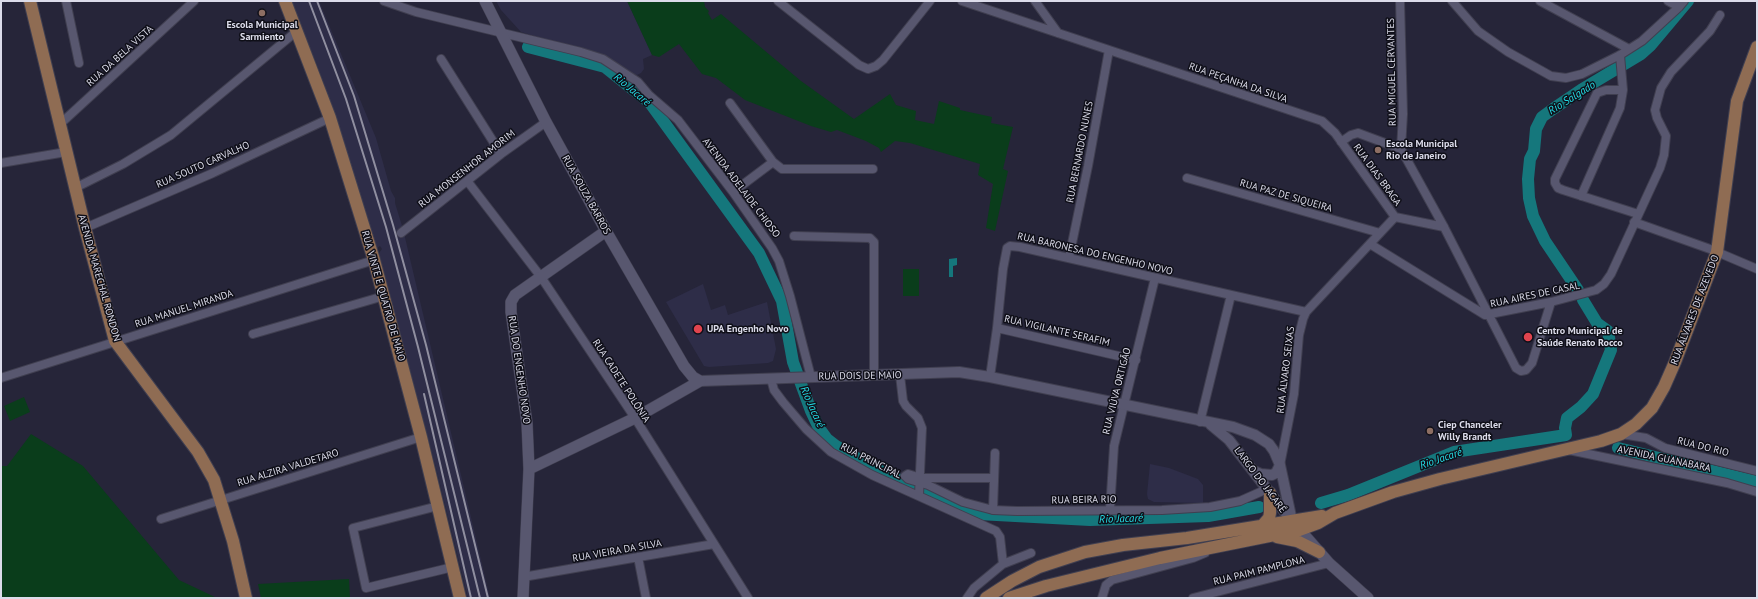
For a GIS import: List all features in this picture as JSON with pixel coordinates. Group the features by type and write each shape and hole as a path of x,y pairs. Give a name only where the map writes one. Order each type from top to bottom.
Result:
{"main road":[{"name":"AVENIDA MARECHAL RONDON","path":"30,1 84,228 115,341 203,459 214,480 233,542 246,598"},
{"name":"RUA VINTE E QUATRO DE MAIO","path":"285,1 330,118 374,260 421,437 460,598"},
{"name":"RUA SOUZA BARROS","path":"484,1 546,122 606,231 684,366 693,377 700,381"},
{"name":"RUA ÁLVARES DE AZEVEDO","path":"1264,531 1295,525 1318,523 1335,514 1420,484 1568,449 1616,436 1639,422 1652,408 1667,381 1717,252 1737,101 1757,47"},
{"name":"RUA DO ENGENHO NOVO","path":"523,598 529,469 526,404 511,307 515,295 606,231"},
{"name":"RUA DOIS DE MAIO","path":"529,469 635,418 700,381"},
{"path":"1264,531 1269,518 1269,491"},
{"path":"1295,525 1329,563 1368,598"},
{"path":"986,598 1039,567 1085,552 1264,531 1292,539 1319,552"},
{"path":"1009,598 1036,589 1219,545 1264,531"},
{"name":"RUA DO ENGENHO NOVO","path":"517,598 523,579"}],"street":[{"path":"66,1 79,63"},
{"name":"RUA DA BELA VISTA","path":"59,125 194,1"},
{"name":"AVENIDA ADELAIDE CHIOSO","path":"384,1 416,12 582,52 603,59 638,82 649,95 678,120 763,233 779,261 790,296 807,377"},
{"path":"778,1 859,65 868,69 876,66 883,60 930,1"},
{"name":"RUA PEÇANHA DA SILVA","path":"962,1 974,3 1058,33 1322,121 1342,142"},
{"path":"1035,1 1058,33"},
{"name":"RUA MIGUEL CERVANTES","path":"1400,1 1403,114 1401,149"},
{"path":"1452,1 1463,15 1491,41 1551,76 1566,78 1582,74 1620,55 1651,35 1682,4"},
{"path":"1540,1 1629,49"},
{"path":"1668,1 1682,4"},
{"name":"RUA AIRES DE CASAL","path":"1370,244 1414,270 1476,311 1489,315 1551,302 1596,290 1604,284 1611,274 1660,168 1664,155 1665,132 1657,118 1655,110 1661,88 1671,72 1710,31 1720,15"},
{"path":"75,188 124,164 171,135 297,31"},
{"name":"RUA BERNARDO NUNES","path":"1069,258 1087,173 1109,50"},
{"path":"1580,196 1620,108 1623,90 1620,55"},
{"path":"441,59 501,154"},
{"path":"1623,90 1606,90 1597,93 1554,179 1558,188 1636,218 1757,269"},
{"path":"730,103 778,167 785,170 873,169"},
{"name":"RUA SOUTO CARVALHO","path":"84,228 213,173 330,118"},
{"name":"RUA MONSENHOR AMORIM","path":"401,233 468,182 501,154 546,122"},
{"path":"1342,142 1351,135 1358,133 1401,149 1444,227 1516,368 1523,371 1526,370 1532,363 1551,302"},
{"name":"RUA DIAS BRAGA","path":"1342,142 1396,217 1444,227"},
{"path":"1,163 66,152"},
{"path":"733,192 773,162"},
{"name":"RUA PAZ DE SIQUEIRA","path":"1187,178 1380,233"},
{"name":"RUA CADETE POLÔNIA","path":"468,182 541,277 635,418 748,598"},
{"name":"RUA ÁLVARO SEIXAS","path":"1280,466 1294,394 1299,335 1306,312 1396,217"},
{"path":"794,236 870,238 874,242 874,376"},
{"name":"RUA BARONESA DO ENGENHO NOVO","path":"990,377 1003,269 1007,248 1012,245 1306,312"},
{"name":"RUA MANUEL MIRANDA","path":"1,378 374,260"},
{"name":"RUA VIÚVA ORTIGÃO","path":"1110,510 1114,446 1136,360 1154,278"},
{"path":"1204,422 1230,295"},
{"path":"253,334 384,296"},
{"name":"RUA VIGILANTE SERAFIM","path":"997,328 1136,360"},
{"name":"RUA DOIS DE MAIO","path":"700,381 959,372 990,377 1204,422"},
{"path":"900,375 903,401 921,422 922,428 921,481 919,494"},
{"name":"RUA PRINCIPAL","path":"771,379 774,390 779,398 823,446 872,475 919,494 965,518 996,531 1000,537 1003,564"},
{"name":"LARGO DO JACARÉ","path":"1204,422 1233,427 1255,435 1268,444 1277,456 1295,525"},
{"name":"LARGO DO JACARÉ","path":"1204,422 1224,435 1254,471 1295,525"},
{"path":"1639,422 1646,438"},
{"path":"1237,450 1240,440 1244,436 1255,435"},
{"name":"RUA DO RIO","path":"1616,436 1646,438 1665,448 1757,471"},
{"name":"RUA ALZIRA VALDETARO","path":"161,518 421,437"},
{"name":"AVENIDA GUANABARA","path":"1568,449 1727,483 1757,492"},
{"path":"993,510 995,453"},
{"path":"1254,471 1261,474 1272,475 1276,473 1280,466"},
{"path":"905,476 908,474 921,481 993,478"},
{"name":"RUA BEIRA RIO","path":"921,481 964,502 993,510 1110,510 1210,507 1240,501 1269,491"},
{"path":"438,506 353,528 366,588 453,567"},
{"name":"RUA VIEIRA DA SILVA","path":"523,579 714,544"},
{"path":"1102,598 1106,585 1112,580 1193,558 1219,545"},
{"path":"967,598 974,588 1003,564 1031,553"},
{"path":"638,557 646,598"},
{"name":"RUA PAIM PAMPLONA","path":"1193,598 1329,563"}],"shaded area":[{"path":"289,1 319,1 376,138 403,229 490,598 468,598 435,464 379,253 382,249 380,246 377,248 336,118 316,62"},
{"path":"496,1 627,1 652,55 643,59 644,69 641,73 637,75 629,73 598,55 521,32 501,10"},
{"path":"627,1 704,1 705,7 709,11 708,13 712,20 721,14 801,81 854,119 890,94 896,105 916,111 915,120 934,124 939,101 960,108 960,110 992,117 991,123 1013,127 1003,169 1008,171 995,231 986,228 993,184 978,175 980,164 910,143 895,141 881,152 879,148 866,141 837,130 831,132 811,126 745,100 716,78 702,74 679,44 659,57 652,55"},
{"path":"957,258 957,265 953,266 953,277 949,277 949,259"},
{"path":"903,269 919,269 919,296 903,296"},
{"path":"703,284 711,310 725,305 728,315 767,302 776,349 773,361 768,363 709,367 704,366 666,302"},
{"path":"24,397 30,412 10,421 4,406"},
{"path":"31,434 83,466 179,580 217,598 1,598 1,466 7,466"},
{"path":"1150,464 1169,468 1198,479 1203,485 1203,503 1154,502 1148,499 1147,494"},
{"path":"349,579 350,598 261,598 258,584"}],"waterway":[{"name":"Rio Salgado","path":"1578,290 1545,241 1533,216 1529,198 1528,179 1530,159 1534,151 1536,129 1542,117 1553,109 1581,90 1641,54 1651,45 1688,1"},
{"name":"Rio Jacaré","path":"528,47 605,67 650,103 759,253 782,301 793,362 811,411 819,428 827,439 836,446 870,466 941,500 978,514 1090,520 1208,516 1259,507"},
{"name":"Rio Jacaré","path":"1321,503 1348,495 1454,452 1566,435 1565,428 1567,418 1581,407 1593,394 1611,350 1608,331 1597,323 1583,300"},
{"name":"Rio Jacaré","path":"1618,448 1757,482"}],"railway":[{"path":"309,1 346,99 386,227 418,347 480,598"},
{"path":"317,1 354,96 393,225 426,345 488,598"},
{"path":"424,394 471,598"}],"place":[{"name":"Escola Municipal Sarmiento","path":"262,13"},
{"name":"Escola Municipal Rio de Janeiro","path":"1378,150"},
{"name":"UPA Engenho Novo","path":"698,329"},
{"name":"Centro Municipal de Saúde Renato Rocco","path":"1528,337"},
{"name":"Ciep Chanceler Willy Brandt","path":"1430,431"}]}
